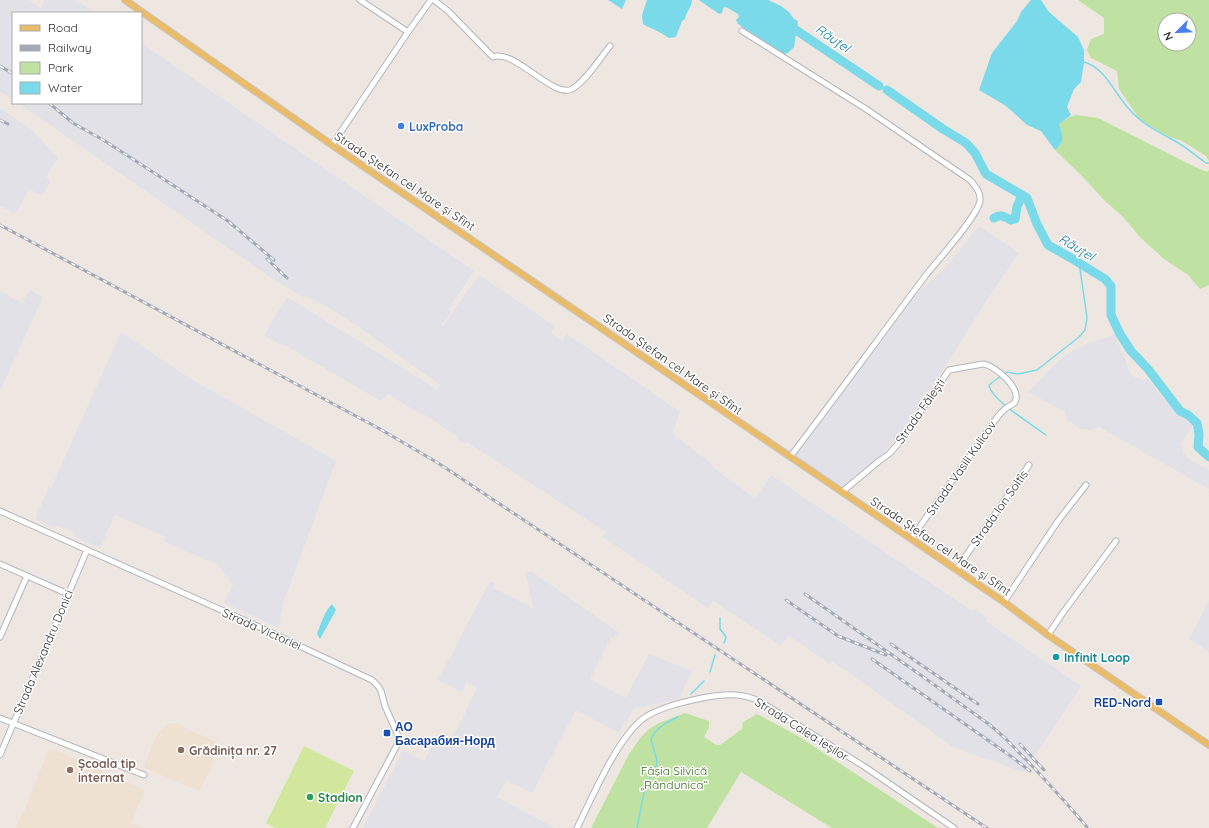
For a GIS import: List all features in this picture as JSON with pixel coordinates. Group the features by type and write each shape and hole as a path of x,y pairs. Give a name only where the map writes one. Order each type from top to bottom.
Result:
{"main road":[{"name":"Strada Ștefan cel Mare și Sfînt","path":"125,0 332,145 1004,602 1209,745"}],"street":[{"path":"360,0 408,32"},
{"path":"332,145 408,32 432,0 448,11 493,57 497,55 509,58 548,83 564,91 573,88 583,79 610,46"},
{"path":"742,31 866,109 970,180 980,194 980,202 967,224 790,457"},
{"name":"Strada Fălești","path":"842,492 889,454 898,444 949,370 983,364 987,365 1011,384 1016,393 1016,401"},
{"name":"Strada Vasili Kulicov","path":"911,539 991,426 1005,409 1016,401"},
{"name":"Strada Ion Soltîs","path":"956,570 1029,465"},
{"path":"1004,602 1058,521 1086,485"},
{"name":"Strada Victoriei","path":"0,511 287,640 356,672 375,683 381,692 398,740 397,745 352,828"},
{"path":"1048,634 1116,541"},
{"name":"Strada Alexandru Donici","path":"0,755 87,550"},
{"path":"0,564 68,594"},
{"path":"0,637 27,576"},
{"name":"Strada Calea Ieșilor","path":"577,828 613,757 628,735 640,721 654,712 668,707 696,699 725,694 746,696 761,702 865,767 954,828"},
{"path":"0,718 144,775"}],"shaded area":[{"path":"0,0 29,0 41,8 44,3 43,0 73,0 79,4 80,2 93,11 12,12 12,99 0,91"},
{"path":"142,44 474,271 448,310 451,312 442,324 443,326 479,275 555,326 551,333 562,341 567,334 680,412 673,431 674,435 712,464 711,466 755,498 771,475 972,611 974,609 988,618 986,621 1081,686 1024,772 953,747 832,661 830,664 789,636 780,645 713,601 708,608 603,537 606,532 467,442 465,444 456,438 457,436 420,412 419,413 388,394 381,401 281,343 280,345 264,335 287,297 435,388 434,391 441,385 333,310 305,296 304,297 279,283 19,104 142,104"},
{"path":"0,108 32,130 58,158 46,177 50,182 42,196 29,189 18,210 14,213 0,206"},
{"path":"979,226 1019,253 901,432 883,454 842,492 790,457 907,302 945,268"},
{"path":"30,290 43,297 0,391 0,291 22,303"},
{"path":"121,332 189,378 336,461 283,603 279,628 224,603 233,585 217,564 164,542 166,537 115,515 100,548 76,537 75,533 57,525 55,528 35,519 49,487 51,488"},
{"path":"1115,334 1130,373 1136,378 1142,380 1147,378 1177,415 1192,425 1191,429 1181,443 1183,452 1189,459 1209,470 1209,489 1099,427 1091,430 1080,429 1066,419 1065,412 1028,392 1056,363 1072,351"},
{"path":"531,571 618,632 614,638 611,637 590,679 626,698 649,654 692,671 679,699 634,709 619,733 576,710 532,793 506,780 497,797 555,828 363,828 403,750 424,761 437,738 450,744 477,688 466,682 462,692 438,680 490,581 495,584 493,588 533,608 526,573"},
{"path":"1209,601 1209,654 1208,651 1189,639"},
{"name":"Grădinița nr. 27","path":"168,723 175,723 216,742 209,758 214,760 200,791 146,769 144,766 154,740 158,733"},
{"name":"Școala tip internat","path":"52,749 145,790 131,823 145,828 16,828 21,814 24,812 48,751"}],"green space":[{"path":"1078,0 1209,0 1209,161 1206,156 1182,141 1168,136 1140,120 1119,89 1117,71 1091,58 1087,50 1091,39 1104,34 1104,18"},
{"path":"1076,115 1098,118 1193,166 1207,172 1209,170 1209,285 1200,289 1188,275 1164,259 1142,239 1123,217 1104,200 1055,150 1060,146 1062,131 1059,124 1069,117"},
{"name":"Fâşia Silvică „Rândunica“","path":"685,713 709,721 709,727 704,737 716,745 720,745 742,729 743,722 757,714 798,736 938,828 832,828 741,772 707,828 591,828 629,754 641,737 649,729 659,723"},
{"name":"Stadion","path":"304,746 354,771 325,828 275,828 266,823"}],"water":[{"path":"608,0 626,0 622,9"},
{"path":"647,0 692,0 676,37 669,38 643,24 642,15"},
{"path":"699,0 768,0 781,6 798,21 794,47 788,53 784,54 738,24 736,20 739,17 738,14 726,7 723,8 722,13 719,14"},
{"path":"1031,0 1041,0 1049,12 1078,37 1084,50 1081,82 1074,89 1067,107 1071,115 1059,124 1062,141 1055,150 1041,131 1027,125 1006,106 979,90 992,53"},
{"path":"332,604 336,610 320,639 317,634 325,614"}],"waterway":[{"name":"Răuțel","path":"787,24 879,86"},
{"path":"1084,62 1092,65 1104,76 1125,104 1140,120 1183,146 1206,163 1209,163"},
{"name":"Răuțel","path":"887,90 966,143 975,153 986,174 1027,198 1037,224 1048,245 1105,279 1111,286 1111,315 1120,334 1131,351 1148,369 1180,411 1188,415 1197,423 1199,434 1198,447 1209,457"},
{"path":"994,218 1001,216 1011,220 1015,219 1017,207 1022,195"},
{"path":"1004,374 1007,372 1018,374 1037,370 1079,337 1085,330 1087,318 1079,262"},
{"path":"1001,376 989,385 991,391 1004,405 1046,435"},
{"path":"720,618 720,629 726,637 724,643"},
{"path":"710,672 715,655"},
{"path":"691,694 704,681"},
{"path":"637,828 645,788 657,761 651,739 653,735 666,723 678,717"}],"railway":[{"path":"0,66 12,73"},
{"path":"50,104 73,123 105,141 228,221 274,260"},
{"path":"0,120 8,124"},
{"path":"0,225 380,429 438,463 987,828"},
{"path":"267,259 287,278"},
{"path":"805,594 990,725 1036,770 1087,827"},
{"path":"786,600 838,636 886,655"},
{"path":"891,644 978,704"},
{"path":"872,659 1030,771"},
{"path":"1020,744 1044,770"}],"place":[{"name":"LuxProba","path":"401,126"},
{"name":"Infinit Loop","path":"1056,657"},
{"name":"RED-Nord","path":"1159,702"},
{"name":"АО Басарабия-Норд","path":"387,733"},
{"name":"Grădinița nr. 27","path":"181,750"},
{"name":"Școala tip internat","path":"70,770"},
{"name":"Stadion","path":"310,797"}]}
